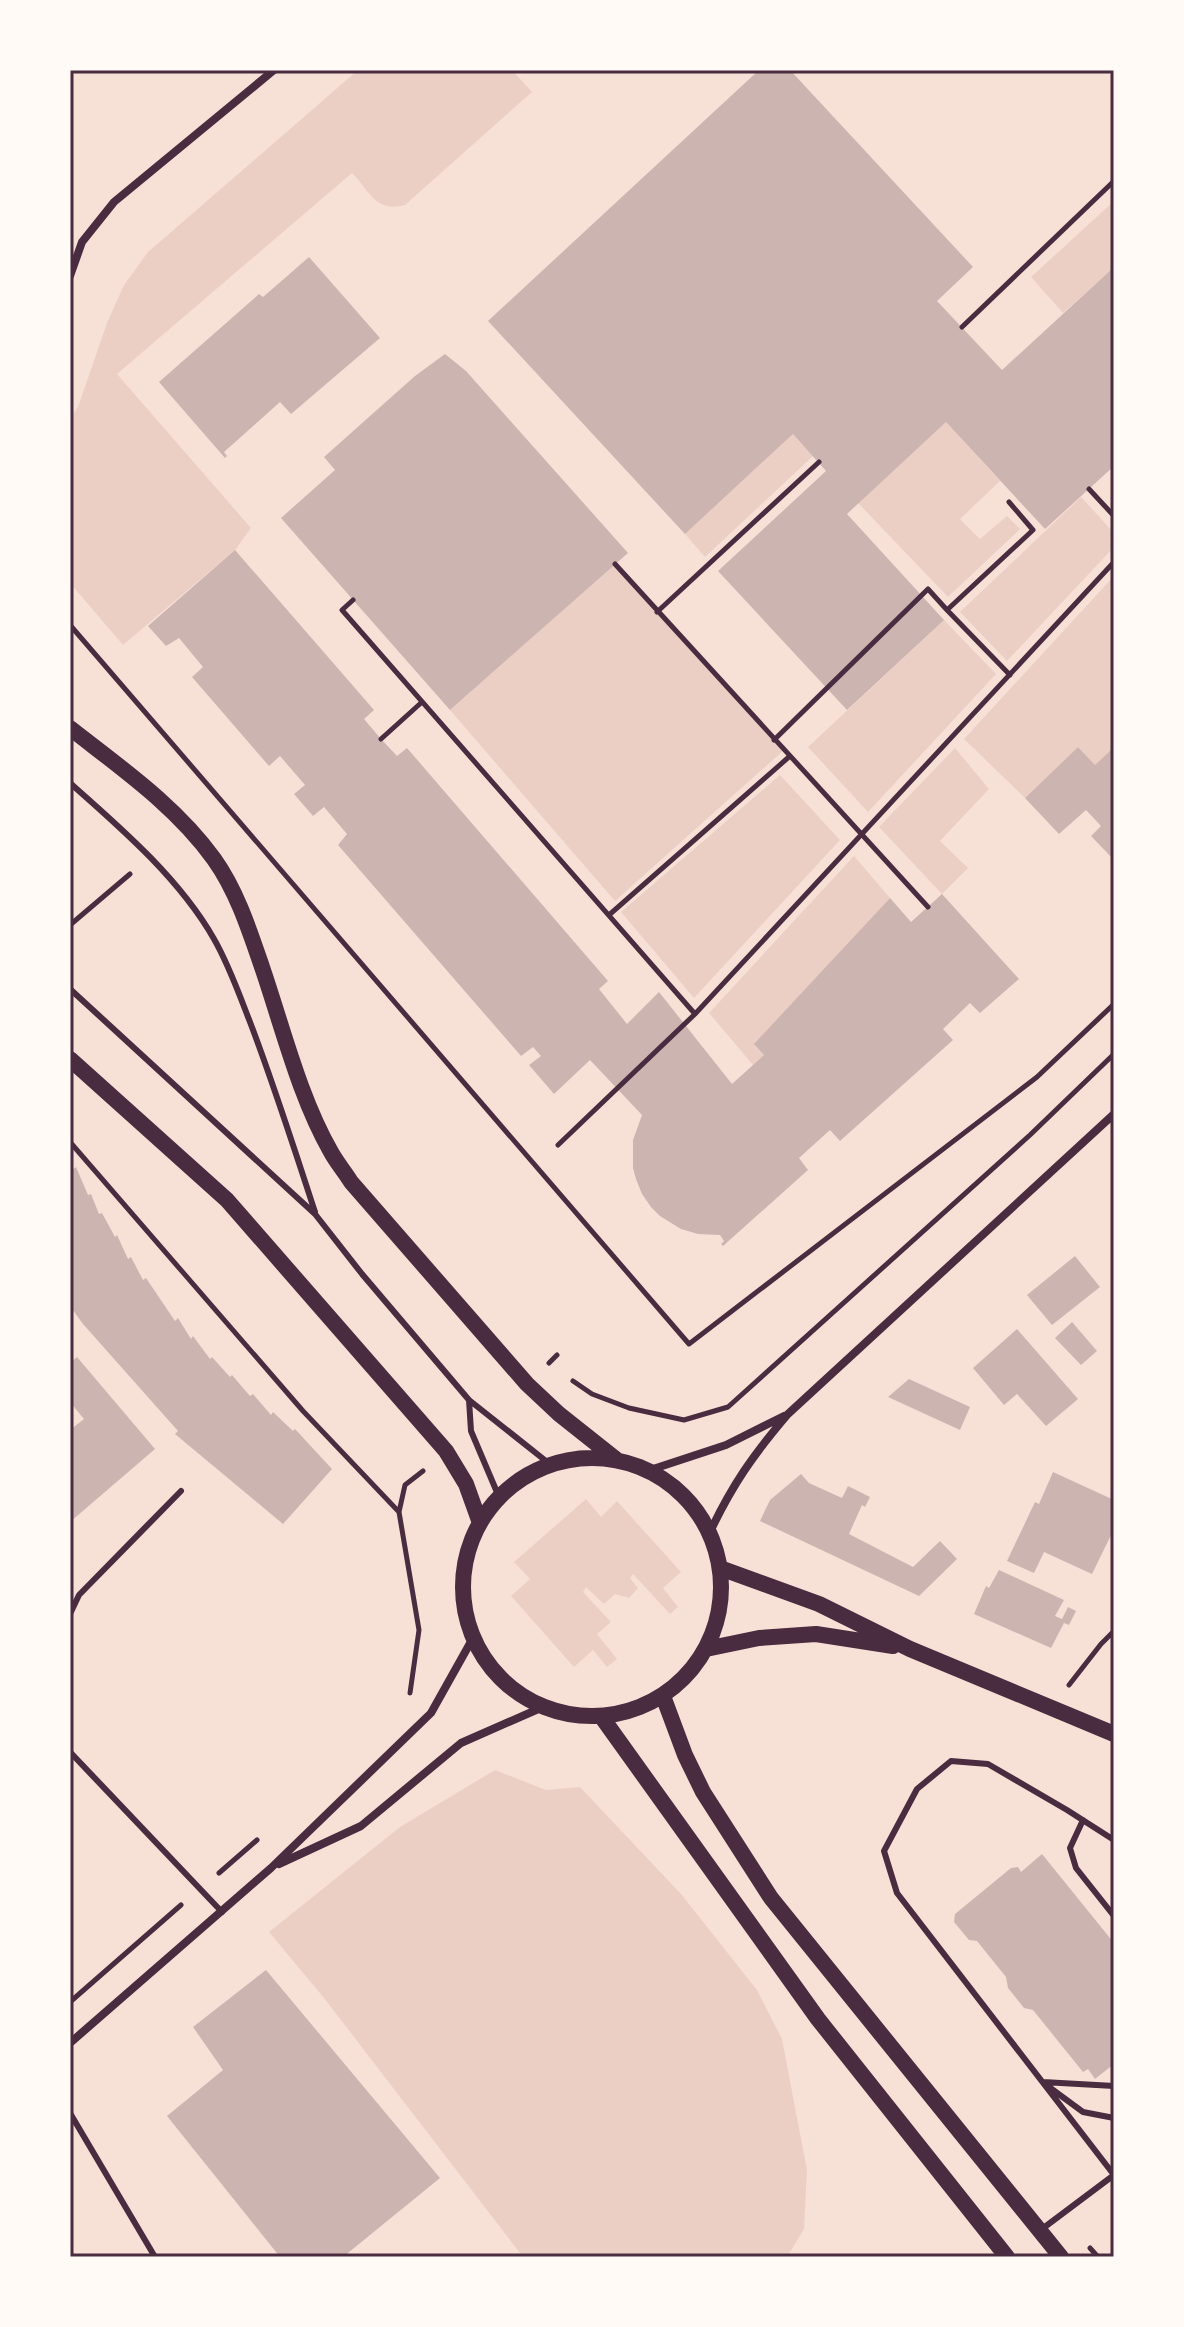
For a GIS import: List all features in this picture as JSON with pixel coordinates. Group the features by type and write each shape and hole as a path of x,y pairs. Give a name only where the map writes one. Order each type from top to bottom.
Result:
{"main road":[{"path":"70,728 136,780 187,826 215,860 238,901 254,942 308,1102 331,1152 351,1182 527,1384 617,1460"},
{"path":"70,1059 227,1200 446,1451 466,1484 480,1523"},
{"path":"582,1458 617,1460 647,1471 673,1487 694,1508 709,1534 720,1568 719,1610 706,1649 687,1675 663,1696 634,1710 601,1716 572,1715 543,1707 514,1691 490,1668 473,1638 464,1610 463,1580 468,1550 480,1523 499,1497 523,1478 551,1465 582,1458"},
{"path":"720,1568 819,1604 910,1649 1114,1734"},
{"path":"706,1649 759,1638 816,1634 910,1649"},
{"path":"663,1696 703,1792 771,1898 1061,2257"},
{"path":"601,1716 818,2019 1007,2257"}],"street":[{"path":"70,276 82,242 114,202 274,70"},
{"path":"709,1534 742,1473 788,1414 1114,1114"},
{"path":"647,1471 726,1445 788,1414"},
{"path":"70,2043 271,1868 431,1713 473,1638"},
{"path":"271,1868 361,1826 461,1743 543,1707"}],"lane":[{"path":"70,783 149,857 190,904 213,937 230,971 272,1078 315,1214"},
{"path":"70,989 315,1214 469,1400 551,1465"},
{"path":"469,1400 471,1431 499,1497"},
{"path":"70,1614 79,1595 181,1491"},
{"path":"70,1752 222,1912"},
{"path":"1039,2231 1114,2175 897,1893 884,1851 917,1789 951,1761 988,1764 1114,1840"},
{"path":"1083,1820 1070,1848 1076,1868 1114,1916"},
{"path":"1043,2082 1114,2086"},
{"path":"1043,2082 1083,2112 1114,2118"},
{"path":"70,2113 155,2257"}],"path":[{"path":"962,327 1114,181"},
{"path":"657,612 819,462"},
{"path":"1089,489 1114,516"},
{"path":"947,610 1033,530 1009,502"},
{"path":"558,1145 695,1014 1114,562"},
{"path":"615,564 928,907"},
{"path":"774,740 928,589 1010,675"},
{"path":"353,600 342,610 695,1014"},
{"path":"70,625 689,1344 1037,1077 1114,1004"},
{"path":"381,739 422,702"},
{"path":"609,915 790,756"},
{"path":"570,1379 592,1394 629,1408 684,1420 728,1407 1030,1135 1114,1054"},
{"path":"70,1142 303,1411 399,1512"},
{"path":"557,1355 547,1365 558,1372"},
{"path":"403,1707 410,1693 419,1630 399,1512 405,1485 446,1451"},
{"path":"1051,1708 1114,1631"},
{"path":"70,2002 258,1839"}],"shaded area":[{"path":"358,70 512,70 532,92 405,205 395,207 380,203 352,173 117,374 251,528 235,550 123,645 70,583 70,418 78,407 107,323 124,285 148,252"},
{"path":"1114,201 1114,267 1063,313 1031,277"},
{"path":"946,422 1000,481 960,519 980,539 1007,516 1020,529 948,597 858,503"},
{"path":"793,434 813,456 705,557 685,534"},
{"path":"1081,497 1114,533 1114,547 1007,661 960,612"},
{"path":"615,564 784,750 615,901 450,710"},
{"path":"1114,576 1114,747 1095,765 1078,747 1025,798 964,739"},
{"path":"944,620 996,674 868,812 808,747"},
{"path":"955,748 989,789 940,841 968,868 942,894 879,827"},
{"path":"780,775 840,840 694,998 621,912"},
{"path":"854,856 890,898 755,1044 764,1055 753,1065 709,1013"},
{"path":"586,1499 601,1517 617,1501 681,1572 663,1588 678,1607 670,1614 633,1574 630,1578 638,1588 629,1598 615,1594 604,1604 586,1587 583,1592 611,1622 597,1634 617,1659 607,1667 593,1650 574,1667 511,1596 530,1579 514,1562"},
{"path":"495,1770 546,1790 580,1787 681,1894 757,1990 782,2039 807,2170 804,2229 787,2257 523,2257 324,1998 269,1932 400,1827"}],"building":[{"path":"759,70 790,70 973,267 937,301 1002,370 1114,267 1114,466 1045,529 946,422 847,514 944,620 847,710 718,571 826,471 793,434 685,534 488,321"},
{"path":"309,257 380,338 291,414 280,402 224,452 225,458 159,382 259,294 263,297"},
{"path":"445,354 466,371 628,553 450,710 281,518 335,470 324,457 415,376"},
{"path":"235,550 374,710 364,719 381,739 397,756 407,748 608,981 599,989 627,1024 659,992 732,1084 764,1055 754,1044 890,898 911,922 942,894 1019,979 980,1013 970,1003 943,1029 953,1040 840,1141 830,1130 799,1158 808,1170 723,1246 720,1235 681,1229 651,1207 636,1179 633,1140 642,1115 590,1060 554,1094 529,1065 541,1056 533,1047 521,1056 338,845 347,834 324,807 313,816 294,794 305,785 280,756 269,766 192,677 203,667 179,638 166,646 148,626"},
{"path":"1078,747 1095,765 1114,747 1114,860 1091,836 1101,826 1086,810 1059,834 1025,798"},
{"path":"70,1163 73,1169 76,1167 88,1195 91,1194 99,1214 102,1213 115,1237 117,1235 128,1259 131,1257 143,1280 146,1278 175,1321 178,1318 191,1339 193,1336 210,1359 212,1357 230,1377 232,1375 250,1396 253,1394 271,1415 273,1412 293,1431 295,1429 332,1469 283,1524 175,1434 178,1431 70,1306"},
{"path":"1075,1256 1100,1287 1052,1325 1027,1295"},
{"path":"1072,1322 1097,1351 1081,1365 1055,1338"},
{"path":"1017,1329 1078,1399 1046,1426 1017,1394 1004,1405 973,1368"},
{"path":"77,1357 155,1449 70,1522 70,1430 84,1419 70,1402 70,1363"},
{"path":"909,1379 970,1407 960,1430 888,1397"},
{"path":"1053,1472 1114,1500 1114,1529 1092,1574 1044,1552 1034,1573 1007,1561"},
{"path":"801,1474 809,1483 842,1498 848,1486 870,1497 865,1507 862,1505 849,1534 913,1567 940,1541 957,1559 919,1596 760,1521 770,1500"},
{"path":"999,1570 1064,1600 1055,1616 1062,1619 1068,1607 1076,1611 1069,1625 1064,1623 1051,1648 974,1614 986,1586 989,1588"},
{"path":"1042,1854 1114,1943 1114,2064 1095,2079 1088,2069 1083,2072 1033,2010 1024,2008 1008,1988 1006,1977 977,1941 969,1940 954,1922 955,1914 1011,1868 1018,1867 1021,1872"},
{"path":"266,1970 440,2178 343,2257 280,2257 167,2116 223,2070 193,2027"}]}
